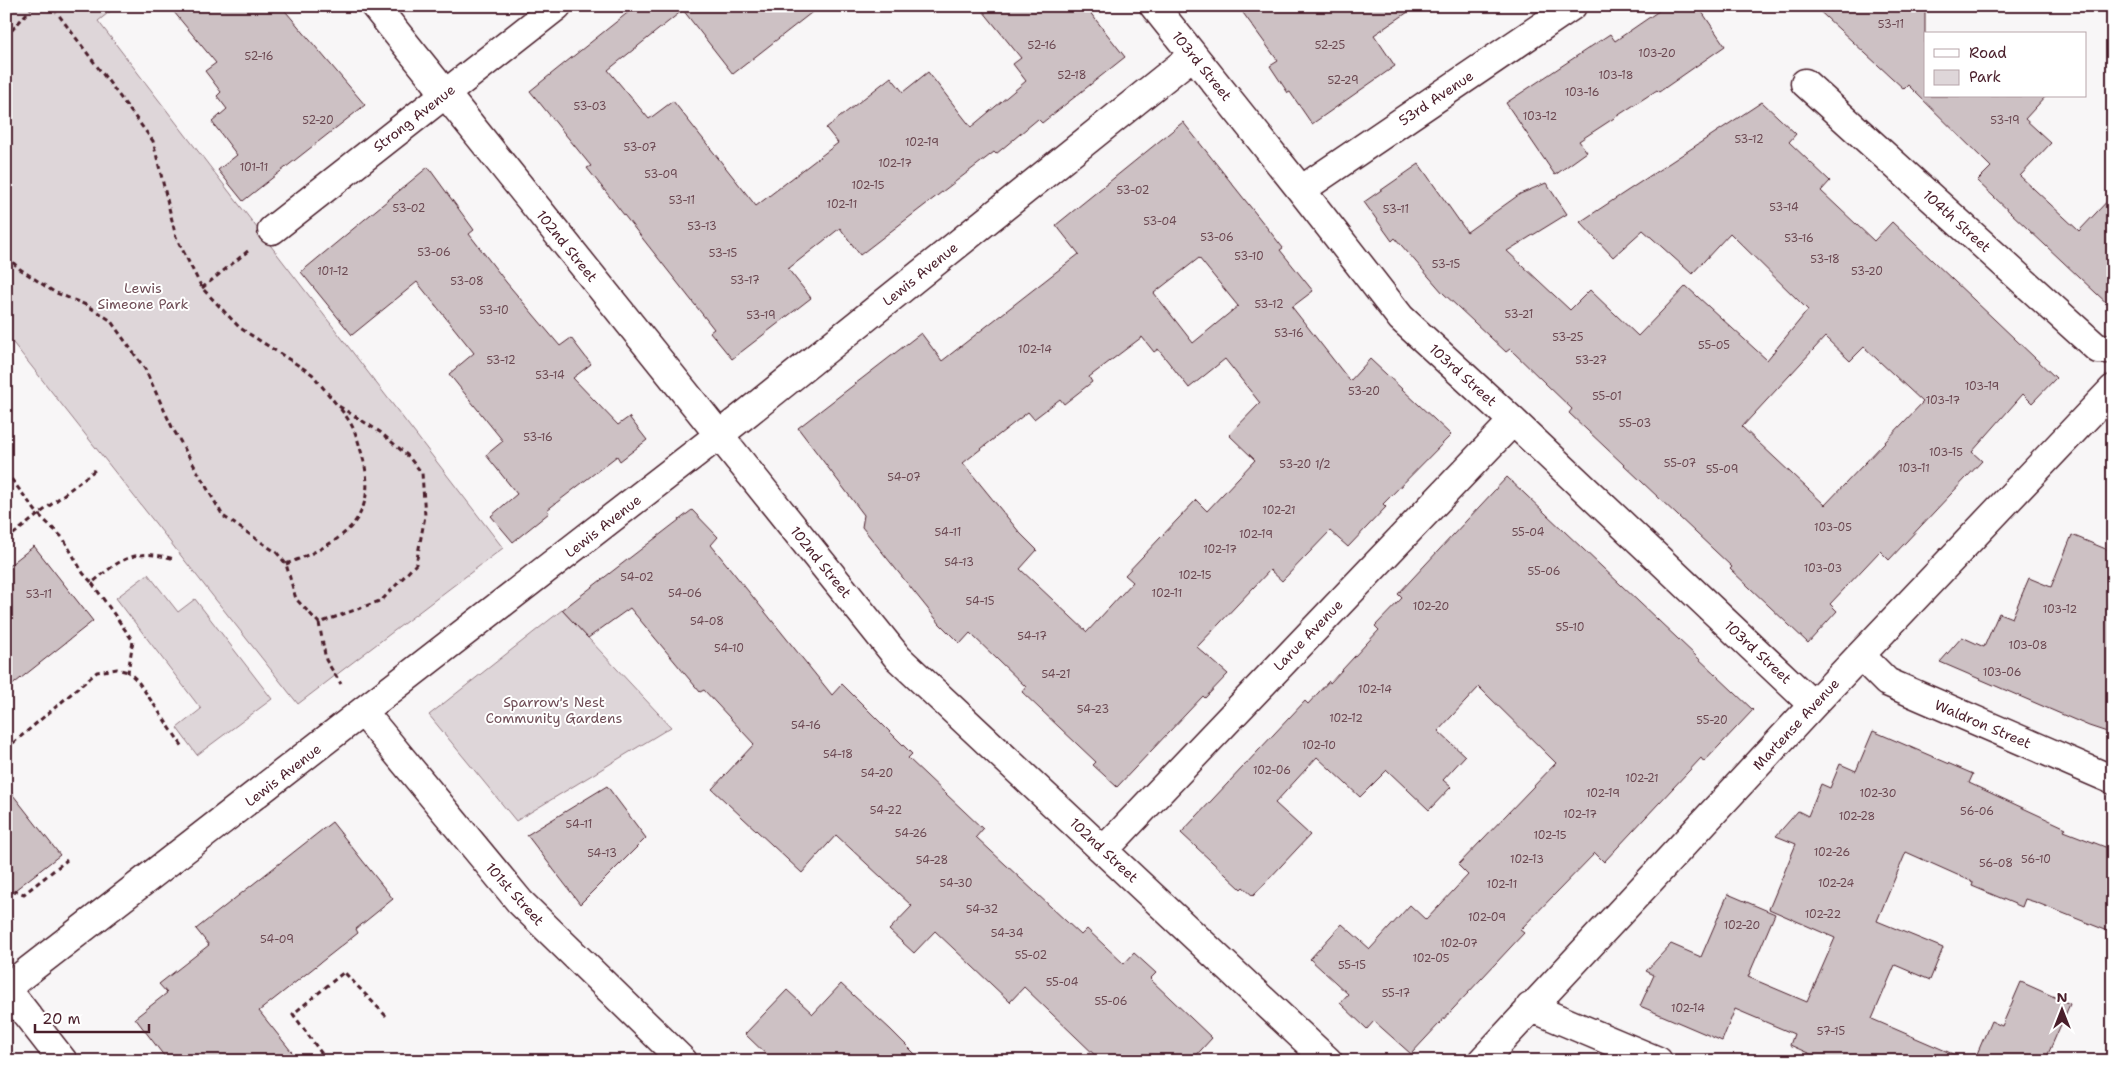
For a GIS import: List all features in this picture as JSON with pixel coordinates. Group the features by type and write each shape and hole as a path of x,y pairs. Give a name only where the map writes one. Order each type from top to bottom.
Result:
{"street":[{"name":"102nd Street","path":"375,6 898,658 1328,1061"},
{"name":"Strong Avenue","path":"272,230 557,6"},
{"name":"103rd Street","path":"1154,6 1401,318 1513,421 1813,705"},
{"name":"53rd Avenue","path":"1301,190 1572,6"},
{"name":"Lewis Avenue","path":"6,988 364,713 719,435 1192,56"},
{"name":"104th Street","path":"1805,83 2098,349 2113,349"},
{"name":"Martense Avenue","path":"1482,1061 1530,1007 1813,705 2113,389"},
{"name":"Larue Avenue","path":"1104,850 1513,421"},
{"name":"Waldron Street","path":"1861,656 1887,682 2113,780"},
{"name":"101st Street","path":"364,713 520,902 683,1061"},
{"path":"6,988 63,1061"},
{"path":"1530,1007 1658,1061"}],"path":[{"path":"6,36 33,6"},
{"path":"52,6 153,140 176,237 202,288 240,328 312,374 354,427 368,476 368,498 357,519 339,538 318,552 286,564"},
{"path":"202,288 272,230"},
{"path":"6,256 20,269 54,292 86,305 110,320 145,369 172,427 223,516 277,553 286,564 296,600 319,623 326,660 343,687"},
{"path":"319,623 382,600 416,564 425,516 422,473 407,456 380,432 337,405"},
{"path":"6,540 95,470"},
{"path":"6,472 38,514 63,538 83,573 133,641 128,672"},
{"path":"92,583 114,564 133,555 153,553 174,559"},
{"path":"6,749 97,672 117,669 128,672 136,680 183,747"},
{"path":"6,898 16,890 24,894 67,860"},
{"path":"327,1061 293,1014 344,972 386,1016"}],"green space":[{"name":"Lewis Simeone Park","path":"6,6 117,6 98,21 503,548 298,704 6,334"},
{"path":"148,574 178,612 195,599 272,699 197,755 177,728 201,709 116,598"},
{"name":"Sparrow's Nest Community Gardens","path":"562,610 671,727 516,821 429,715"}],"building":[{"path":"169,6 281,6 365,105 243,201 218,170 237,155 212,122 227,109 217,96 221,92 205,71 216,63"},
{"path":"636,6 820,6 733,74 683,10 608,70 649,119 673,101 756,206 838,143 826,128 891,77 903,92 928,72 971,127 1026,81 1013,64 1021,58 979,6 1085,6 1125,57 1042,123 1038,119 996,154 994,152 860,255 840,228 788,269 811,298 732,359 710,332 714,329 587,168 591,166 530,91"},
{"path":"1238,6 1417,6 1374,35 1395,66 1312,124 1270,66 1278,61"},
{"path":"1666,6 1698,6 1725,46 1659,92 1657,90 1579,141 1587,152 1555,175 1506,103 1610,34 1615,41"},
{"path":"1814,6 1925,6 1924,98 2044,98 2025,119 2051,143 2020,176 2079,231 2113,195 2113,309 1977,181 1991,167 1908,85 1904,89"},
{"path":"1762,102 1796,134 1789,142 1830,181 1821,191 1874,241 1892,222 2056,378 2032,403 2023,394 1972,452 1982,461 1889,560 1880,551 1830,604 1837,611 1808,643 1730,569 1732,567 1569,413 1572,409 1510,349 1506,352 1443,293 1395,238 1392,241 1364,202 1419,164 1467,232 1520,194 1546,183 1567,214 1507,251 1570,310 1590,290 1638,336 1686,286 1767,360 1808,310 1730,233 1692,274 1643,230 1613,257 1580,222","holes":["1825,337 1850,361 1864,347 1923,402 1825,505 1742,427"]},
{"path":"1183,122 1283,248 1280,250 1313,291 1292,307 1350,381 1370,359 1451,435 1383,504 1386,507 1348,547 1330,531 1282,581 1270,570 1197,647 1228,674 1205,698 1203,696 1117,787 1093,765 1096,762 1022,692 1026,687 970,633 960,644 940,624 862,527 864,515 798,428 921,333 942,361 1079,254 1056,225","holes":["1199,258 1238,306 1193,343 1154,293","1142,337 1154,352 1158,349 1189,388 1225,359 1260,403 1229,435 1255,460 1207,511 1196,500 1125,575 1133,582 1087,632 1020,569 1037,550 1020,533 963,463 1028,412 1034,419 1060,399 1064,404 1092,382 1089,377"]},
{"path":"428,167 474,230 469,234 506,282 560,346 571,338 591,364 573,378 618,425 629,417 647,440 620,461 617,456 547,510 549,513 513,542 491,516 517,494 486,455 503,441 449,374 474,353 417,282 352,335 301,272"},
{"path":"1507,477 1753,710 1704,762 1701,758 1604,862 1595,853 1520,930 1524,933 1411,1054 1374,1021 1367,1029 1340,1003 1348,994 1310,959 1342,924 1370,949 1410,905 1426,920 1468,875 1458,865 1556,763 1479,687 1438,731 1465,756 1443,780 1451,787 1429,810 1387,770 1360,797 1317,757 1275,803 1310,835 1253,896 1243,887 1241,889 1181,833 1305,701 1308,704 1329,681 1330,683 1379,630 1375,626 1402,598 1398,594"},
{"path":"692,510 718,537 711,545 832,695 842,684 912,754 908,758 983,829 976,837 1081,935 1087,929 1124,964 1134,953 1156,973 1150,979 1212,1038 1191,1061 1101,1061 1024,987 1010,1002 935,931 914,953 889,930 912,906 836,835 802,873 712,789 754,744 704,690 700,692 630,608 588,638 562,610"},
{"path":"2072,535 2113,552 2113,734 2089,726 1940,662 1962,637 1984,647 1999,613 2012,618 2029,578 2051,587"},
{"path":"34,546 93,621 6,690 6,568"},
{"path":"1873,731 1973,774 1969,783 2066,828 2064,831 2113,850 2113,933 2025,899 2022,907 1972,886 1973,882 1906,852 1877,921 1943,948 1930,980 1895,965 1872,1019 1969,1061 1826,1061 1790,1045 1794,1034 1735,1009 1722,1041 1640,1006 1654,975 1646,971 1671,944 1701,957 1728,894 1775,914 1748,977 1807,1002 1835,938 1769,909 1796,844 1776,836 1798,811 1808,816 1821,784 1830,788 1840,764 1856,771"},
{"path":"6,786 60,855 6,897"},
{"path":"607,786 646,838 580,904 527,835"},
{"path":"332,822 393,899 356,929 358,933 259,1011 299,1061 168,1061 135,1018 167,993 159,984 209,945 196,929"},
{"path":"2021,982 2070,1004 2045,1061 1974,1061 1991,1021 2002,1026"},
{"path":"841,984 922,1061 773,1061 745,1034 787,990 813,1014"}]}
